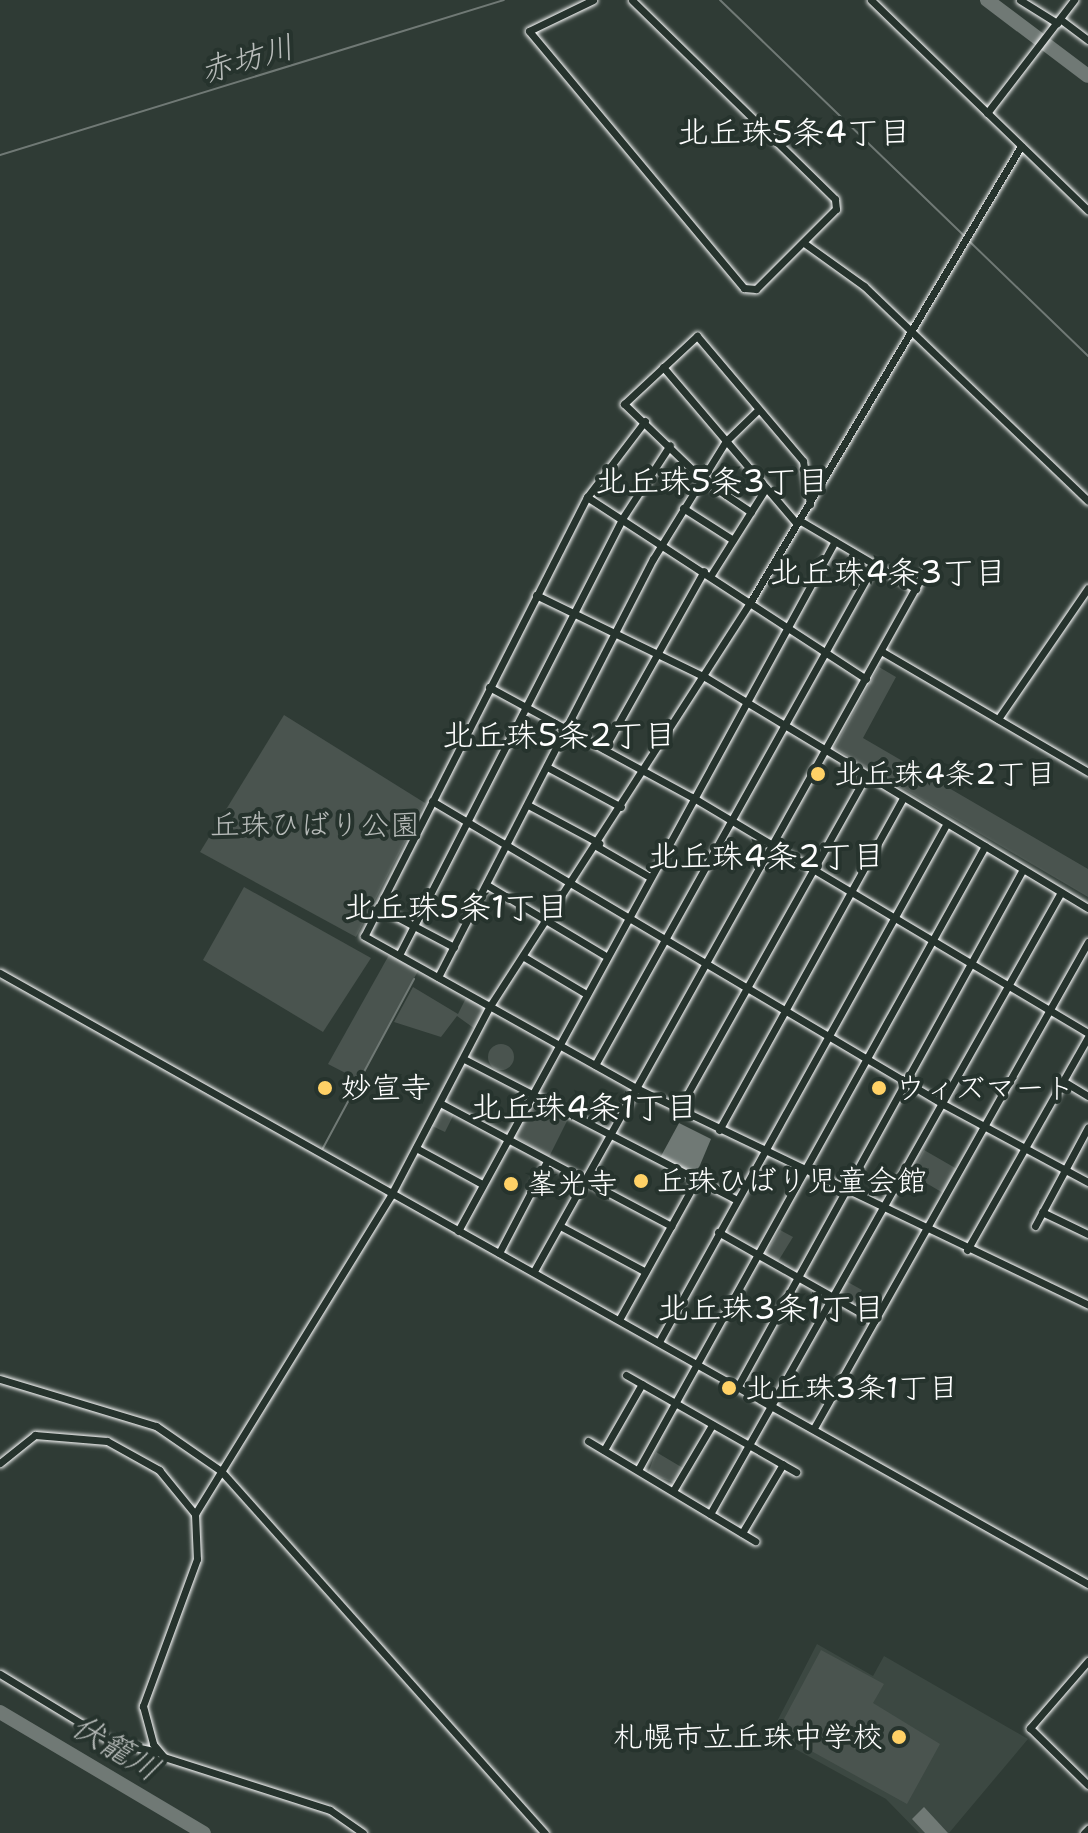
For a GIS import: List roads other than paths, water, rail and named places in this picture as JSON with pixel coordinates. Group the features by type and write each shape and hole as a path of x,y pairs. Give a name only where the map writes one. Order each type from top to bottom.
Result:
{"street":[{"path":"593,0 529,31 718,258 750,291 804,243 836,209 835,199 632,0"},
{"path":"871,0 1088,210"},
{"path":"1020,0 1056,24 1088,40"},
{"path":"1031,0 1034,9"},
{"path":"987,113 1074,0"},
{"path":"160,1752 143,1706 197,1559 195,1514 391,1195 490,1006 573,884 705,677 913,333 1021,146"},
{"path":"804,243 913,333 1088,501"},
{"path":"751,512 701,478 624,404 697,336 757,411 803,461 810,504"},
{"path":"663,367 798,522 916,589"},
{"path":"438,977 662,544 726,441 757,411"},
{"path":"645,421 587,497 364,936 638,1089 804,1173 1088,1305"},
{"path":"399,955 576,615 622,519 670,445"},
{"path":"604,749 707,573 733,540 766,488"},
{"path":"587,497 751,601 866,679"},
{"path":"683,508 733,540"},
{"path":"458,1231 555,1042 835,541"},
{"path":"595,1065 874,565"},
{"path":"534,1271 926,569"},
{"path":"998,719 1088,588"},
{"path":"536,595 705,677 1088,908"},
{"path":"881,651 1088,772"},
{"path":"489,687 692,797 1052,1009 1088,1035 967,1250"},
{"path":"547,767 621,807"},
{"path":"679,1109 866,776"},
{"path":"719,1130 903,798"},
{"path":"432,801 943,1104 1088,1182"},
{"path":"528,805 648,876"},
{"path":"660,1340 947,823"},
{"path":"638,1470 700,1365 985,846"},
{"path":"738,1386 1023,869"},
{"path":"487,885 604,955"},
{"path":"710,1514 1061,892"},
{"path":"378,907 454,947"},
{"path":"814,1428 1088,942"},
{"path":"524,957 583,992"},
{"path":"0,973 391,1195 660,1340 1088,1584"},
{"path":"464,1059 737,1200"},
{"path":"1063,1081 1088,1096"},
{"path":"440,1103 671,1226"},
{"path":"1035,1226 1064,1170 1085,1139 1088,1127"},
{"path":"416,1148 482,1184"},
{"path":"499,1253 547,1161"},
{"path":"620,1318 697,1179"},
{"path":"1042,1212 1088,1234"},
{"path":"560,1226 644,1271"},
{"path":"718,1232 875,1321"},
{"path":"626,1375 796,1472"},
{"path":"0,1379 156,1426 221,1471 545,1833"},
{"path":"604,1450 642,1384"},
{"path":"673,1491 712,1425"},
{"path":"0,1463 35,1435 107,1441 159,1470 195,1514"},
{"path":"588,1441 755,1541"},
{"path":"742,1533 783,1464"},
{"path":"1088,1661 1030,1728 1088,1785"},
{"path":"0,1674 112,1742 160,1752 330,1810 363,1833"}],"waterway":[{"name":"赤坊川","path":"0,155 504,0"},
{"path":"720,0 964,236"},
{"path":"987,0 1088,76"},
{"path":"968,240 1088,356"},
{"path":"323,1148 414,979"},
{"name":"伏籠川","path":"0,1712 204,1833"}],"place":[{"name":"北丘珠4条2丁目","path":"818,774"},
{"name":"妙宣寺","path":"325,1088"},
{"name":"ウィズマート","path":"879,1088"},
{"name":"丘珠ひばり児童会館","path":"641,1181"},
{"name":"峯光寺","path":"511,1184"},
{"name":"北丘珠3条1丁目","path":"729,1388"},
{"name":"札幌市立丘珠中学校","path":"899,1737"}],"district":[{"name":"北丘珠5条4丁目","path":"794,132"},
{"name":"北丘珠5条3丁目","path":"712,481"},
{"name":"北丘珠4条3丁目","path":"888,572"},
{"name":"北丘珠5条2丁目","path":"559,735"},
{"name":"北丘珠4条2丁目","path":"766,856"},
{"name":"北丘珠5条1丁目","path":"456,907"},
{"name":"北丘珠4条1丁目","path":"584,1107"},
{"name":"北丘珠3条1丁目","path":"771,1308"}],"park label":[{"name":"丘珠ひばり公園","path":"315,825"}]}
